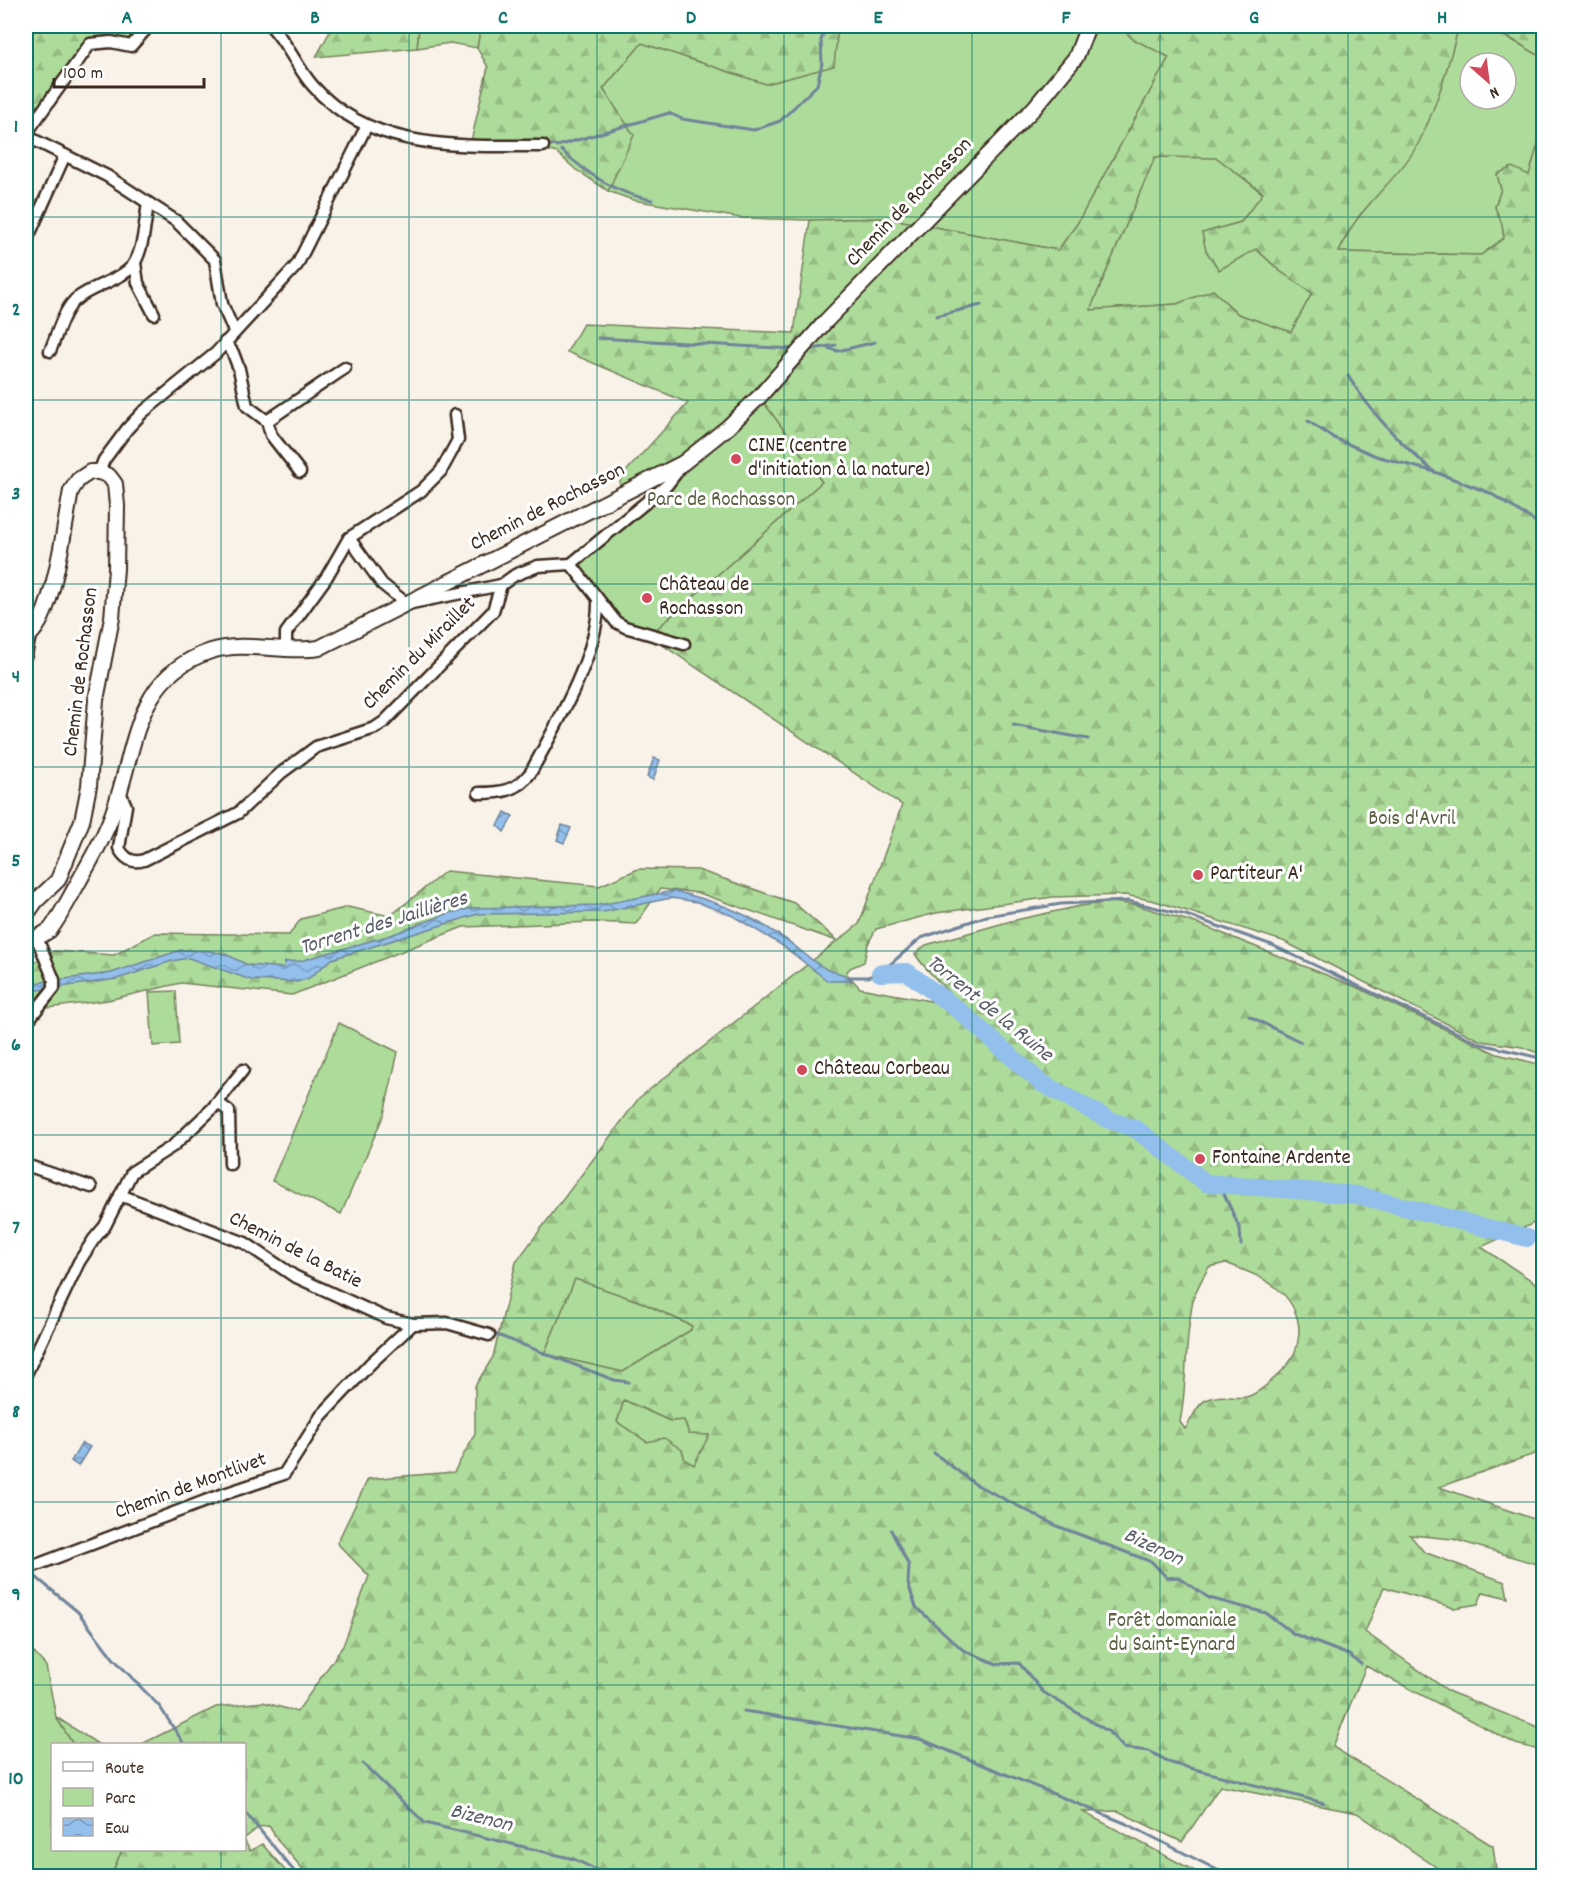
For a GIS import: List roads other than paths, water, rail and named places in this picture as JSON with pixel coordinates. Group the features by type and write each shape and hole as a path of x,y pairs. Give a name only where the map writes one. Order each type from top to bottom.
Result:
{"street":[{"path":"149,26 131,46 111,42 90,44 26,135 107,176 176,221 215,260 222,304 234,331"},
{"path":"271,26 314,87 366,127 408,138 449,145 543,146"},
{"name":"Chemin de Rochasson","path":"31,935 57,920 98,852 120,792 148,699 162,679 187,661 212,651 242,645 286,650 320,648 683,463 728,427 760,396 842,304 1035,107 1076,57 1088,26"},
{"path":"99,472 111,450 135,421 198,370 302,258 366,127"},
{"path":"26,242 65,154"},
{"path":"148,203 135,263 140,290 154,314"},
{"path":"50,351 66,312 74,301 124,272 135,263"},
{"path":"225,342 233,353 239,369 247,406 267,421 271,435 300,472"},
{"path":"267,421 345,368"},
{"path":"286,650 286,633 326,578 349,538 421,491 441,471 458,440 455,415"},
{"path":"683,463 668,485 571,564 598,602 616,622 625,627 684,644"},
{"name":"Chemin de Rochasson","path":"26,915 36,901 58,880 82,821 89,786 96,700 112,618 116,569 117,506 115,484 109,476 99,472 90,472 78,480 71,491 50,597 37,627 28,636"},
{"path":"349,538 382,584 407,604 501,585"},
{"name":"Chemin du Miraillet","path":"120,792 126,806 118,842 121,852 128,859 138,862 203,832 238,813 281,773 316,747 375,728 384,722 493,611 501,585 526,569 560,563 571,564"},
{"path":"480,793 511,790 519,786 531,772 591,648 598,624 598,602"},
{"path":"26,655 28,636"},
{"path":"26,1023 54,988 54,980 31,935"},
{"path":"26,1374 79,1262 105,1226 132,1172 173,1146 218,1103 243,1070"},
{"path":"218,1103 229,1111 230,1164"},
{"path":"26,1165 91,1187"},
{"name":"Chemin de la Batie","path":"120,1195 245,1243 294,1276 386,1318 413,1324 447,1323 489,1335"},
{"name":"Chemin de Montlivet","path":"26,1569 220,1495 284,1474 321,1416 371,1363 413,1324"}],"water":[{"path":"654,758 660,760 653,780 647,777"},
{"path":"505,812 513,816 504,832 498,826"},
{"path":"562,825 571,828 564,843 557,840"},
{"path":"673,891 702,898 741,913 785,939 821,966 844,975 852,981 828,981 783,946 733,916 697,902 671,898 603,912 478,914 332,959 309,978 297,982 251,980 189,958 172,961 117,979 26,992 26,984 111,973 181,950 210,951 225,954 248,965 284,968 285,962 300,961 391,935 449,913 473,908 599,905"},
{"path":"82,1443 90,1447 78,1466 71,1461"}],"waterway":[{"path":"545,144 557,146 669,113 682,119 754,130 780,121 817,85 822,63 821,41 825,26"},
{"path":"561,150 603,182 626,193 652,200"},
{"path":"936,316 981,305"},
{"path":"598,338 794,349"},
{"path":"825,347 838,351 875,342"},
{"path":"806,350 836,345"},
{"path":"1348,376 1387,427 1433,471"},
{"path":"1308,421 1334,438 1376,456 1435,472 1490,493 1544,527"},
{"path":"1013,725 1088,739"},
{"name":"Torrent de la Ruine","path":"847,977 868,977 880,973 921,938 987,916 1061,904 1128,901 1186,915 1272,945 1481,1044 1544,1059"},
{"name":"Torrent de la Ruine","path":"880,973 907,972 961,1012 1040,1082 1109,1120 1136,1129 1206,1183 1357,1195 1527,1238"},
{"path":"1249,1016 1301,1042"},
{"path":"1220,1185 1240,1229 1241,1245"},
{"path":"492,1333 614,1380 629,1382"},
{"name":"Bizenon","path":"934,1453 975,1484 1057,1526 1152,1562 1167,1578 1178,1577 1209,1598 1266,1613 1294,1634 1349,1655 1361,1664"},
{"path":"891,1530 909,1566 908,1584 916,1607 963,1650 997,1664 1019,1663 1043,1692 1109,1732 1124,1748 1149,1751 1171,1763 1324,1803"},
{"path":"31,1573 78,1612 113,1658 160,1707 183,1743"},
{"path":"744,1711 920,1739 1127,1824 1229,1876"},
{"name":"Bizenon","path":"363,1764 425,1823 574,1859 609,1876"},
{"path":"246,1813 298,1876"}],"place":[{"name":"CINE (centre d'initiation à la nature)","path":"736,459"},
{"name":"Château de Rochasson","path":"647,598"},
{"name":"Partiteur A'","path":"1198,875"},
{"name":"Château Corbeau","path":"802,1070"},
{"name":"Fontaine Ardente","path":"1200,1159"}],"park label":[{"name":"Parc de Rochasson","path":"721,501"},
{"name":"Bois d'Avril","path":"1412,820"},
{"name":"Forêt domaniale du Saint-Eynard","path":"1172,1634"}],"water label":[{"name":"Torrent des Jaillières","path":"384,924"}]}
